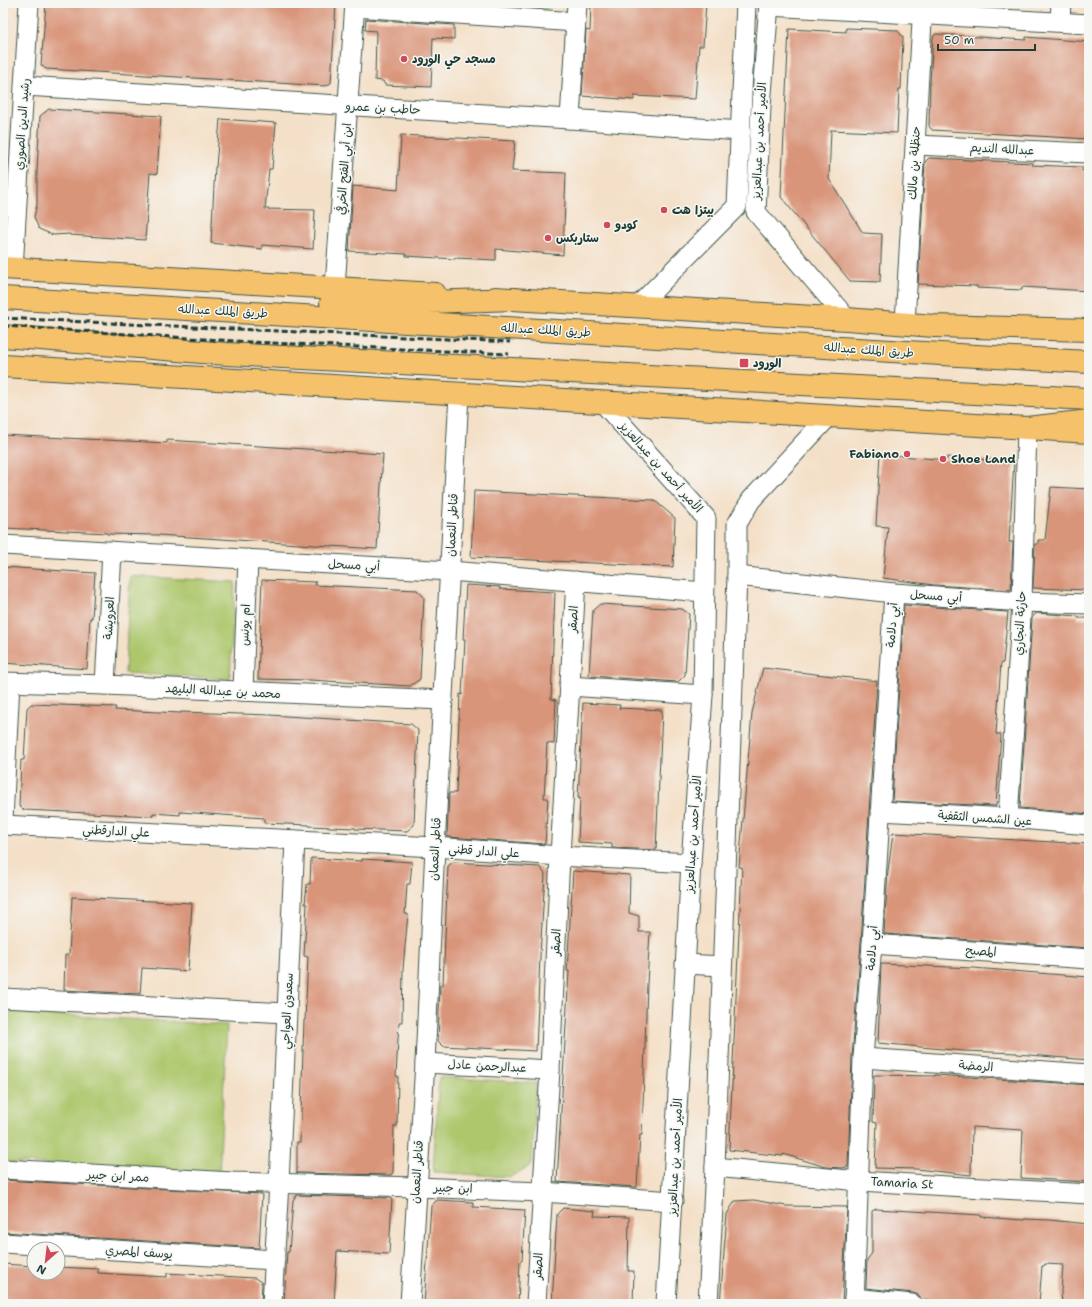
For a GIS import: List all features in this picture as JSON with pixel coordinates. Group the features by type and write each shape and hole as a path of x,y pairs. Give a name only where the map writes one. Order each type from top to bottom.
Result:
{"main road":[{"path":"8,269 335,287 847,319 905,323 1089,343"},
{"name":"طريق الملك عبدالله","path":"3,298 1089,362"},
{"path":"218,311 275,302 371,304 514,299"},
{"path":"934,326 1089,330"},
{"path":"3,336 227,354 1089,399"},
{"path":"227,354 421,391"},
{"path":"3,366 1089,432"},
{"path":"1027,428 1089,421"}],"street":[{"name":"رشيد الدين الصوري","path":"8,269 25,86 29,3"},
{"path":"570,119 577,3"},
{"name":"الأمير أحمد بن عبدالعزيز","path":"638,306 737,206 746,3"},
{"path":"1060,22 1061,3"},
{"path":"769,4 922,9 1089,24"},
{"name":"الأمير أحمد بن عبدالعزيز","path":"769,4 761,107 756,212 847,319"},
{"path":"355,5 576,22"},
{"name":"ابن أبي الفتح الخرفي","path":"335,287 355,5"},
{"name":"حنظلة بن مالك","path":"905,323 916,145 922,9"},
{"name":"حاطب بن عمرو","path":"25,86 570,119 741,131"},
{"name":"عبدالله النديم","path":"916,145 1089,153"},
{"name":"قناطر النعمان","path":"410,1304 416,1187 425,1063 459,394"},
{"name":"الأمير أحمد بن عبدالعزيز","path":"603,403 706,518 703,695 690,863 673,1201 666,1304"},
{"path":"708,1304 715,1167 737,576 737,524 751,500 828,416"},
{"name":"حارثة النجاري","path":"1008,818 1022,602 1027,428"},
{"name":"أبي مسحل","path":"3,545 450,571 704,592"},
{"name":"العرويشة","path":"105,685 112,551"},
{"name":"ام يونس","path":"242,691 248,559"},
{"name":"أبي مسحل","path":"737,576 894,593 1022,602 1089,604"},
{"name":"الصقر","path":"536,1304 576,581"},
{"name":"أبي دلامة","path":"854,1301 864,1058 894,593"},
{"path":"3,820 6,682"},
{"name":"محمد بن عبدالله البليهد","path":"6,682 443,700"},
{"path":"569,686 703,695"},
{"name":"عين الشمس الثقفية","path":"880,811 1008,818 1089,825"},
{"name":"علي الدارقطني","path":"3,825 230,837"},
{"name":"علي الدار قطني","path":"230,837 435,847 690,863"},
{"name":"سعدون العواجي","path":"272,1304 295,840"},
{"name":"المصبح","path":"872,944 1089,959"},
{"path":"685,964 722,966"},
{"path":"3,998 286,1013"},
{"name":"الرمضة","path":"864,1058 1089,1074"},
{"name":"عبدالرحمن عادل","path":"425,1063 550,1070"},
{"name":"Tamaria St","path":"715,1167 859,1181 1089,1194"},
{"name":"ممر ابن جبير","path":"3,1169 233,1182"},
{"name":"ابن جبير","path":"233,1182 542,1192 673,1201"},
{"name":"يوسف المصري","path":"3,1243 275,1260"},
{"path":"854,1301 912,1304"}],"green space":[{"path":"456,3 551,3 551,5 546,9"},
{"path":"130,576 235,582 230,679 125,673"},
{"path":"7,1012 227,1025 219,1174 3,1162 3,1093"},
{"path":"439,1077 536,1083 532,1165 510,1177 433,1172"}],"building":[{"path":"46,3 336,3 331,83 326,86 46,69 41,65"},
{"path":"591,3 706,3 703,46 699,46 695,99 634,96 634,100 582,96 586,30 590,31"},
{"name":"مسجد حي الورود","path":"366,19 454,25 454,39 433,38 431,87 385,85 383,81 375,80 376,31 365,30"},
{"path":"846,28 897,30 903,37 901,89 899,89 897,133 831,130 829,179 863,233 882,234 880,282 850,281 781,197 789,29 846,32"},
{"path":"936,34 1026,40 1026,37 1089,42 1089,139 932,130 929,126 930,83 933,37"},
{"path":"49,109 161,116 157,174 150,173 145,240 70,234 53,235 39,229 34,217 37,204 40,116"},
{"path":"220,119 276,123 272,169 269,169 265,209 315,210 313,249 262,245 262,249 211,243 215,167"},
{"path":"401,135 515,141 512,171 566,173 563,255 496,249 496,260 406,256 406,254 349,251 353,186 398,190"},
{"path":"929,158 1033,163 1032,165 1082,167 1082,171 1089,171 1089,291 1022,287 1022,290 977,288 977,286 918,284 925,162"},
{"path":"3,435 167,443 167,440 383,454 377,549 158,535 107,534 3,528"},
{"path":"880,454 947,460 947,457 1014,462 1009,542 1013,542 1011,590 934,585 883,578 888,527 876,526"},
{"path":"1051,487 1089,489 1089,590 1033,588 1035,544 1038,544 1038,540 1045,540"},
{"path":"474,491 654,500 675,518 673,567 471,557"},
{"path":"3,567 95,573 92,618 90,618 87,669 3,663"},
{"path":"262,580 316,582 315,585 417,590 424,597 420,679 410,686 310,680 258,679"},
{"path":"466,585 500,587 500,589 555,592 551,699 556,700 554,744 547,743 544,798 548,798 545,844 447,837 449,793 456,793 460,694 462,695 465,639 463,639"},
{"path":"600,604 682,609 689,614 685,675 678,682 589,675 593,610"},
{"path":"904,605 1008,612 1003,663 1001,663 996,734 1001,734 996,806 892,801"},
{"path":"1036,613 1089,618 1089,814 1020,808 1032,618"},
{"path":"763,668 877,681 861,943 852,1057 848,1167 842,1168 826,1167 783,1154 783,1156 729,1150 742,867 739,867 752,713"},
{"path":"583,703 620,705 619,708 662,710 656,850 612,848 612,844 578,842 580,798 578,798"},
{"path":"31,704 116,707 115,710 270,715 411,724 418,730 414,825 407,831 355,829 264,823 264,818 180,812 180,815 153,813 153,816 24,810 19,806 21,760 24,760 27,708"},
{"path":"893,833 1089,844 1089,948 884,934 888,871"},
{"path":"311,858 412,862 410,884 407,884 405,914 408,914 403,969 402,1022 399,1022 396,1076 398,1076 397,1126 394,1126 393,1172 391,1175 297,1173 297,1142 300,1142 304,1020 308,957 304,956 307,904 305,904 307,884 310,884"},
{"path":"453,862 540,867 545,874 536,1051 443,1046 438,1041 440,985 443,985 448,866"},
{"path":"573,871 630,875 629,913 639,916 639,932 650,932 642,1135 640,1135 637,1187 557,1182"},
{"path":"72,897 192,903 188,971 142,968 140,994 64,990 65,955 69,955"},
{"path":"881,964 973,968 1089,977 1089,1060 878,1043"},
{"path":"874,1075 935,1075 1089,1085 1089,1182 1021,1178 1023,1130 972,1127 971,1175 916,1169 875,1168 877,1123 873,1122"},
{"path":"3,1180 262,1194 259,1248 3,1232"},
{"path":"297,1195 392,1198 389,1254 337,1251 334,1304 284,1304 287,1252 289,1252 293,1200"},
{"path":"437,1200 473,1202 473,1207 525,1210 518,1304 424,1304 431,1206"},
{"path":"754,1200 786,1206 847,1207 842,1304 720,1304 727,1214 735,1201"},
{"path":"563,1208 595,1211 594,1216 629,1217 628,1271 634,1271 633,1304 552,1304 557,1214"},
{"path":"876,1209 981,1215 981,1217 1049,1220 1089,1224 1089,1304 1062,1304 1061,1292 1063,1265 1045,1264 1042,1266 1039,1304 996,1304 942,1300 942,1302 922,1300 919,1295 913,1293 866,1288 867,1260 872,1253 872,1211"},
{"path":"3,1264 26,1265 26,1281 66,1281 66,1267 98,1269 98,1273 167,1277 167,1273 255,1278 262,1283 261,1304 3,1304"}],"railway":[{"path":"3,318 510,342"},
{"path":"3,326 251,342 509,354"}],"place":[{"name":"مسجد حي الورود","path":"404,59"},
{"name":"بيتزا هت","path":"664,210"},
{"name":"كودو","path":"607,225"},
{"name":"ستاربكس","path":"548,238"},
{"name":"الورود","path":"744,363"},
{"name":"Fabiano","path":"907,454"},
{"name":"Shoe Land","path":"943,459"}]}
